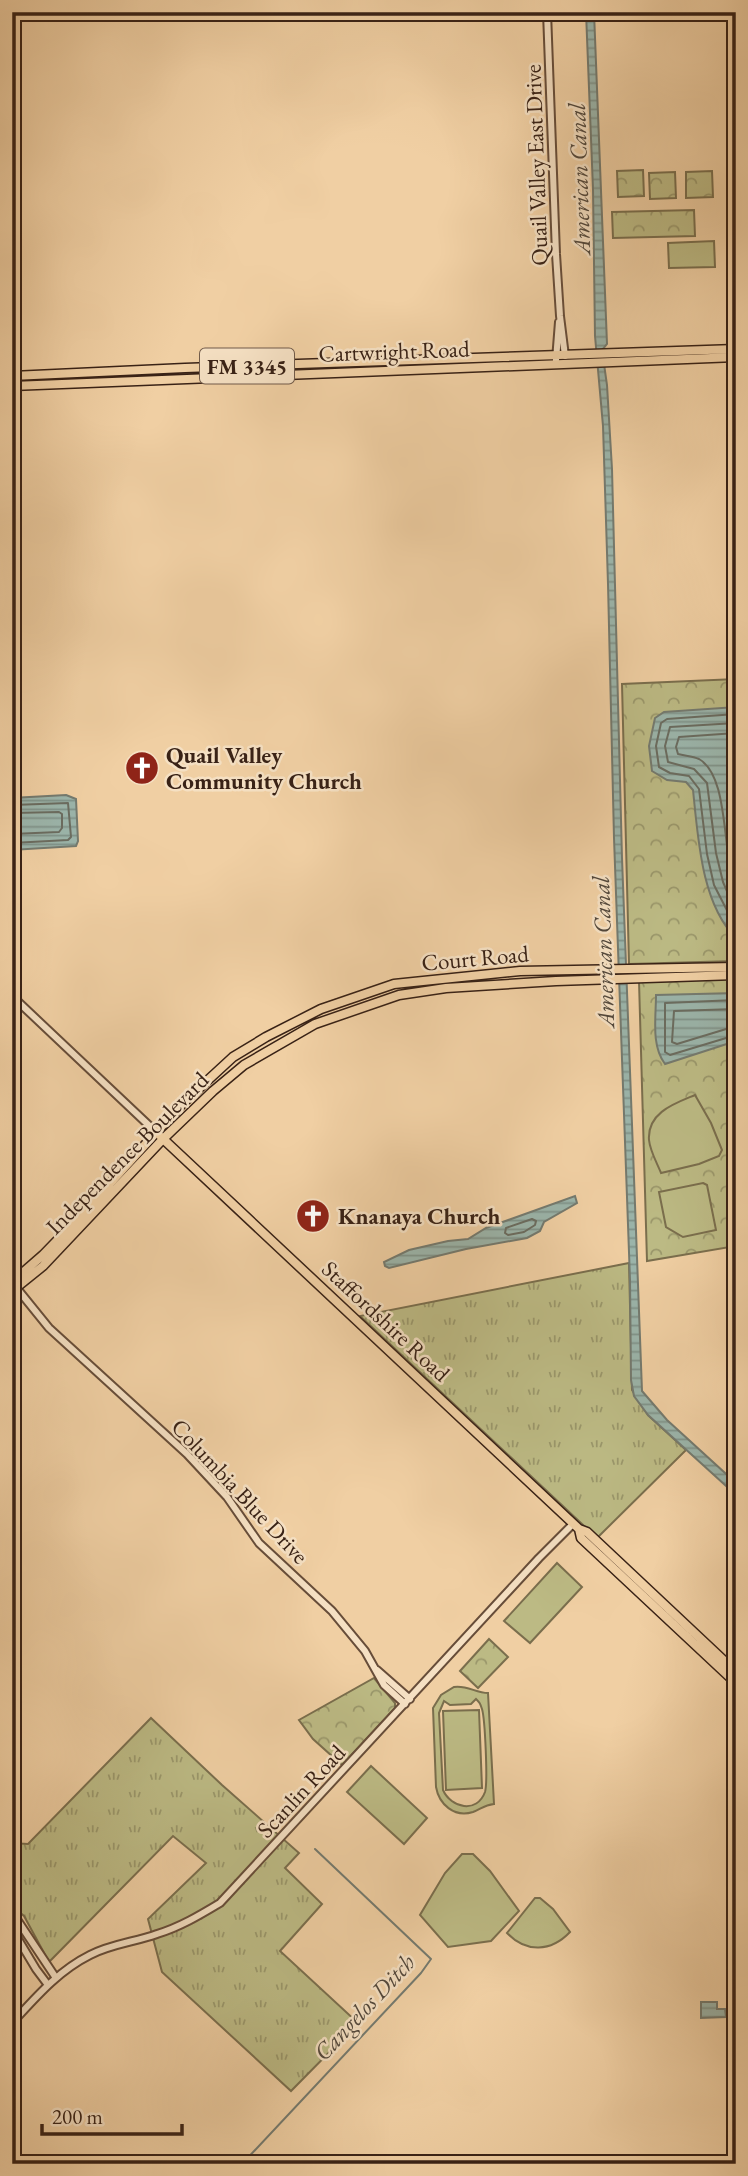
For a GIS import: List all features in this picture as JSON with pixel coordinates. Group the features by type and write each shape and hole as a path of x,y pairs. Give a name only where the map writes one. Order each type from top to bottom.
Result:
{"main road":[{"name":"Cartwright Road","path":"608,359 736,349"},
{"name":"Cartwright Road","path":"12,386 481,363 736,357"},
{"name":"Cartwright Road","path":"12,376 186,368 481,363"},
{"path":"186,368 187,378"},
{"name":"Court Road","path":"694,973 736,967"},
{"name":"Court Road","path":"233,1057 303,1017 394,984 520,971 617,975 736,975"},
{"name":"Court Road","path":"238,1069 310,1026 399,995 446,988 617,975"},
{"path":"340,1002 344,1012"},
{"name":"Independence Boulevard","path":"160,1136 182,1104 233,1057"},
{"name":"Independence Boulevard","path":"13,1286 43,1266 76,1225 160,1136 238,1069"},
{"name":"Staffordshire Road","path":"160,1136 576,1527 587,1532 736,1672"},
{"name":"Staffordshire Road","path":"576,1527 581,1538 736,1683"}],"street":[{"name":"Quail Valley East Drive","path":"547,12 561,360"},
{"name":"Staffordshire Road","path":"13,996 160,1136"},
{"name":"Columbia Blue Drive","path":"13,1286 49,1328 187,1454 227,1497 259,1543 332,1611 377,1669 407,1702"},
{"name":"Scanlin Road","path":"12,2023 56,1978 92,1954 156,1935 220,1903 539,1558 576,1527"},
{"path":"12,1912 56,1978"},
{"path":"12,1929 48,1985"}],"green space":[{"path":"643,170 644,196 618,197 617,171"},
{"path":"712,171 713,197 686,198 686,172"},
{"path":"675,172 676,198 650,199 649,173"},
{"path":"694,210 695,236 613,238 612,212"},
{"path":"714,241 715,267 669,268 668,243"},
{"path":"736,679 736,961 629,964 622,684"},
{"path":"736,978 736,1246 647,1261 639,981"},
{"path":"695,1095 722,1150 719,1156 699,1164 661,1173 649,1140 653,1122 664,1110"},
{"path":"703,1183 707,1185 716,1230 683,1237 666,1227 659,1192"},
{"path":"629,1263 632,1390 648,1415 686,1450 597,1538 360,1316"},
{"path":"557,1563 582,1587 530,1643 504,1621"},
{"path":"489,1639 508,1657 478,1688 460,1671"},
{"path":"374,1678 395,1703 395,1708 342,1765 313,1739 299,1720"},
{"path":"454,1687 488,1693 494,1804 473,1812 460,1813 449,1808 440,1799 436,1787 433,1708 441,1695","holes":["476,1699 482,1709 484,1725 486,1786 476,1804 464,1806 452,1801 443,1790 439,1713 444,1701 450,1705 471,1704"]},
{"path":"479,1710 482,1788 446,1790 443,1711"},
{"path":"151,1718 299,1853 285,1868 322,1904 280,1951 358,2023 291,2091 162,1972 148,1919 206,1863 173,1836 49,1962 24,1916 12,1906 12,1843 28,1844"},
{"path":"371,1766 427,1818 404,1844 347,1792"},
{"path":"462,1854 473,1854 490,1871 519,1911 491,1941 448,1947 420,1915 445,1873"},
{"path":"535,1898 540,1898 553,1909 570,1932 555,1943 538,1948 522,1944 507,1933"}],"water":[{"name":"American Canal","path":"586,12 594,12 607,344 602,350 612,469 622,858 642,1391 667,1420 736,1483 736,1495 648,1415 634,1396 631,1380 603,426 595,336"},
{"path":"736,707 736,938 724,924 708,888 693,790 686,782 667,780 652,771 649,746 655,718 664,712"},
{"path":"66,795 76,799 76,846 12,850 12,798"},
{"path":"736,993 736,1041 665,1064 656,1040 656,995"},
{"path":"575,1196 577,1203 544,1222 540,1231 527,1238 466,1249 389,1268 385,1266 384,1262 409,1250 468,1239 486,1228"},
{"path":"701,2002 717,2002 717,2009 725,2009 726,2017 701,2018"}],"waterway":[{"name":"Cangelos Ditch","path":"242,2164 421,1973 431,1959 315,1849"}],"place":[{"name":"Quail Valley Community Church","path":"142,768"},
{"name":"Knanaya Church","path":"313,1216"}]}
